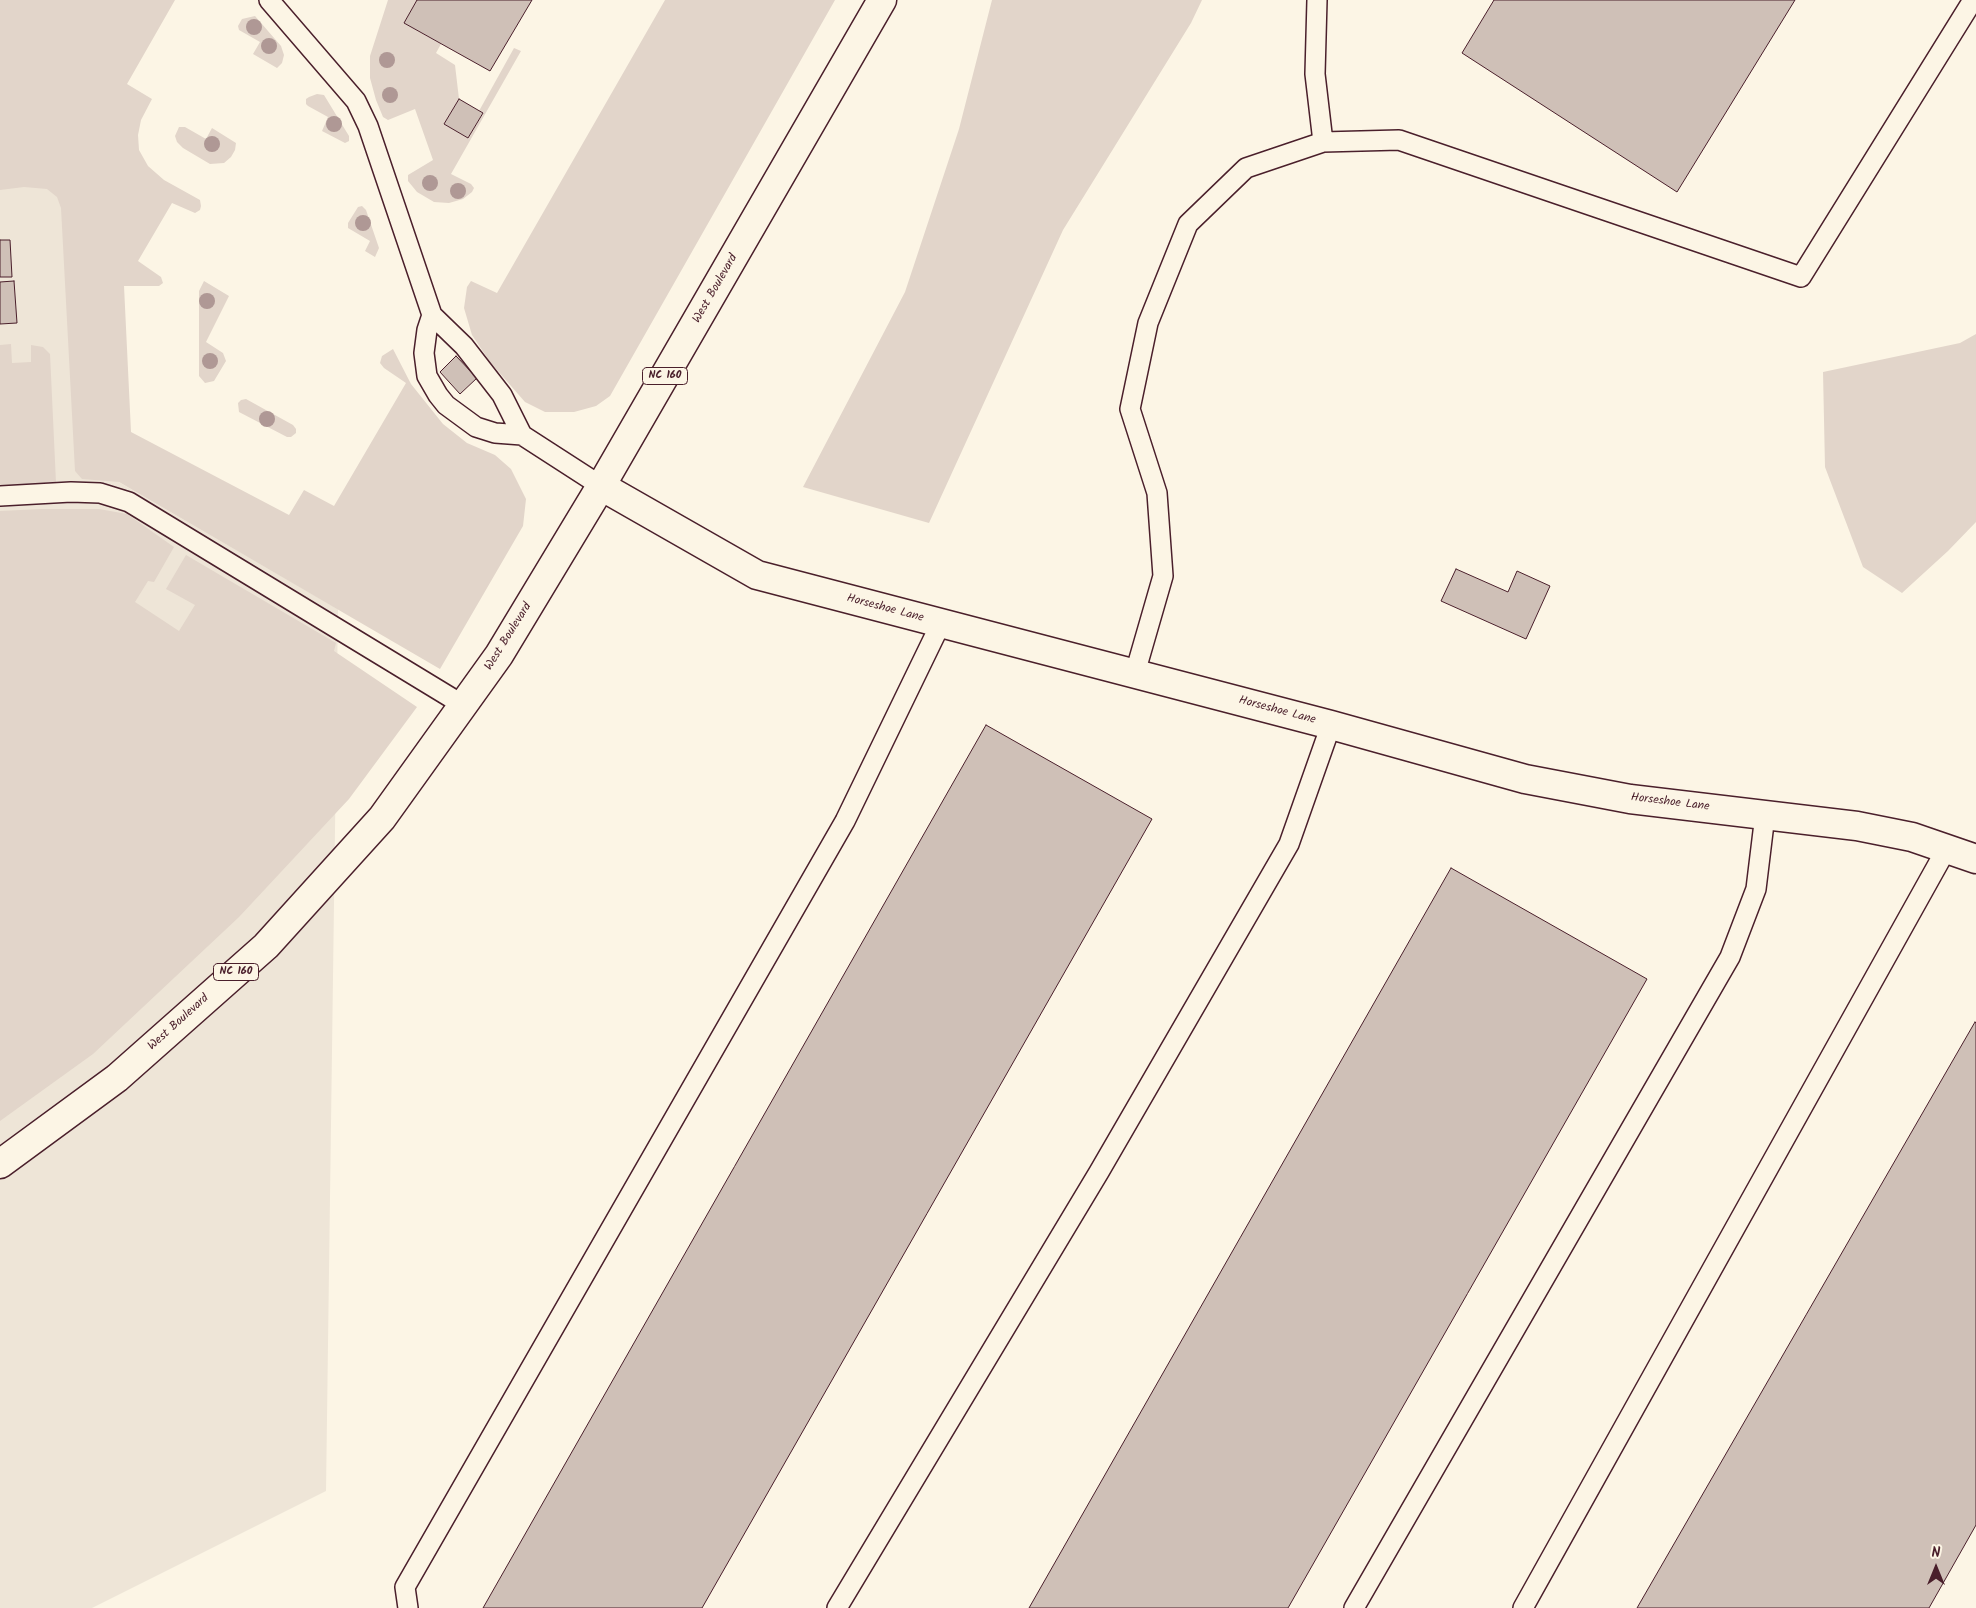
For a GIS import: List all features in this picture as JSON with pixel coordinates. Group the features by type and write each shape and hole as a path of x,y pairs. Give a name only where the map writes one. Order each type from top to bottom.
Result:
{"main road":[{"name":"West Boulevard","path":"0,1164 117,1078 266,946 382,818 499,655 601,486 882,0"},
{"name":"Horseshoe Lane","path":"601,486 757,575 1331,725 1525,779 1630,799 1857,826 1912,837 1976,859"}],"lane":[{"path":"269,0 356,101 368,126 432,315 464,346 502,395 522,435 601,486"},
{"path":"1317,0 1314,74 1323,142"},
{"path":"1135,673 1163,576 1157,493 1130,409 1148,323 1188,224 1246,168 1323,142 1399,140 1801,277 1973,0"},
{"path":"432,315 427,330 424,353 427,376 438,395 457,414 476,426 495,434 522,435"},
{"path":"0,496 71,492 100,494 128,502 463,705"},
{"path":"408,1608 406,1586 845,821 942,623"},
{"path":"837,1608 1099,1172 1290,844 1331,725"},
{"path":"1354,1608 1730,957 1756,889 1765,815"},
{"path":"1523,1608 1947,848"}],"shaded area":[{"path":"0,0 66,37 98,470 338,609 326,1491 92,1608 0,1608"},
{"path":"0,0 175,0 127,84 152,99 141,120 138,135 139,150 148,166 164,180 200,200 201,206 200,210 195,213 172,203 138,261 161,277 163,283 159,286 124,286 131,432 289,515 304,490 334,506 406,383 384,368 380,363 382,356 393,349 411,384 443,424 467,443 495,455 511,469 526,499 523,526 440,669 119,482 82,479 75,471 61,208 57,197 47,189 24,187 0,190"},
{"path":"388,0 417,0 404,23 441,44 436,53 455,65 459,99 444,124 468,138 483,114 479,111 514,48 521,51 451,174 471,184 474,188 463,199 449,203 434,202 417,192 408,181 408,175 433,160 415,109 388,120 383,117 376,100 370,78 370,56"},
{"path":"665,0 835,0 610,396 596,406 574,412 545,412 525,402 490,362 472,335 464,308 467,287 471,281 497,293"},
{"path":"992,0 1202,0 1191,23 1063,230 929,523 803,487 905,292 959,129"},
{"path":"255,16 281,46 284,55 282,63 277,68 253,54 260,42 239,30 238,26 242,19"},
{"path":"317,94 324,95 349,136 349,141 345,143 322,131 328,117 306,104 306,99"},
{"path":"179,127 185,127 206,139 212,128 236,143 235,150 224,163 210,164 183,148 177,142 175,136"},
{"path":"362,206 366,210 379,248 375,257 365,251 370,241 348,228 348,223 358,207"},
{"path":"204,281 229,296 206,342 223,353 226,361 214,381 205,383 199,376 199,291"},
{"path":"1976,334 1976,522 1948,551 1902,593 1863,567 1825,467 1823,372 1960,343"},
{"path":"11,344 12,363 31,362 31,345 43,347 50,354 56,483 0,487 0,345"},
{"path":"246,399 293,425 296,433 291,437 287,437 239,412 238,403"},
{"path":"99,509 127,514 174,547 154,582 148,581 135,602 179,631 195,605 166,589 186,555 336,643 334,651 417,707 349,799 239,917 93,1054 0,1121 0,511"}],"building":[{"path":"417,0 532,0 490,71 404,23"},
{"path":"1494,0 1795,0 1677,192 1462,53"},
{"path":"459,99 483,113 468,138 444,124"},
{"path":"0,240 10,240 12,277 0,277"},
{"path":"14,281 17,323 0,324 0,282"},
{"path":"456,356 477,378 460,394 440,372"},
{"path":"1456,569 1508,592 1517,571 1550,586 1526,639 1441,601"},
{"path":"986,725 1152,819 702,1608 483,1608"},
{"path":"1451,868 1647,979 1288,1608 1029,1608"},
{"path":"1975,1022 1976,1525 1929,1608 1637,1608"}]}
